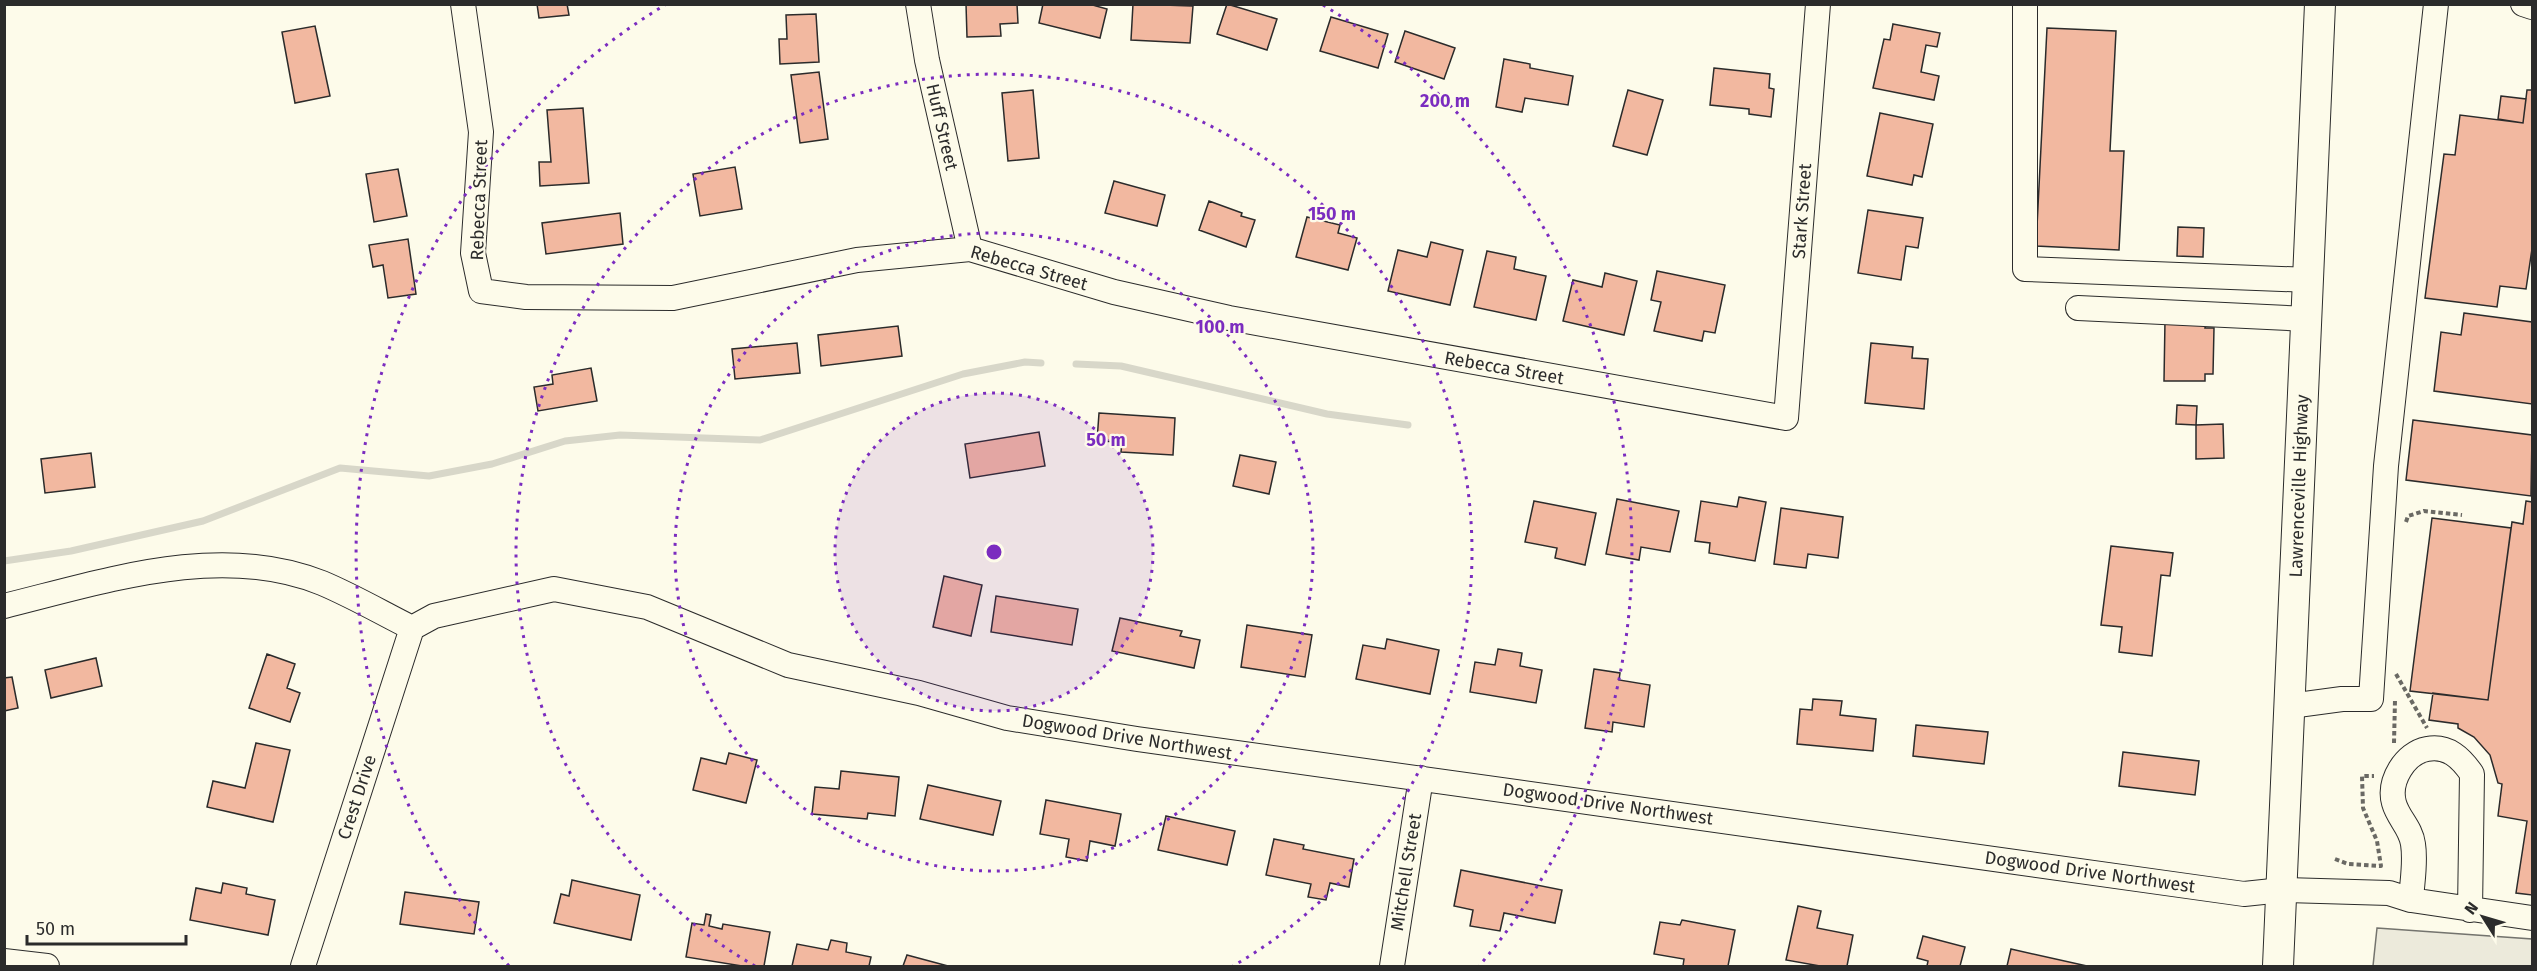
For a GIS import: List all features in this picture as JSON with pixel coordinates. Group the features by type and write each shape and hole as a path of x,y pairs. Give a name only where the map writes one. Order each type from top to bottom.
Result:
{"main road":[{"name":"Lawrenceville Highway","path":"2278,966 2310,280 2319,4"}],"street":[{"name":"Rebecca Street","path":"463,4 481,132 474,253 481,291 526,297 673,298 857,260 970,249 1114,292 1229,318 1786,418"},
{"name":"Huff Street","path":"918,4 927,60 970,249"},
{"name":"Stark Street","path":"1786,418 1818,4"},
{"path":"2025,4 2025,269 2310,280"},
{"path":"2290,706 2342,699 2371,699 2389,443 2436,4"},
{"path":"2523,4 2532,7"},
{"path":"2078,308 2308,318"},
{"path":"4,606 126,576 216,564 267,569 321,583 412,628"},
{"name":"Dogwood Drive Northwest","path":"412,628 434,616 554,590 647,607 788,665 919,693 1007,718 1137,740 2244,894 2282,890 2389,892 2411,900 2532,918"},
{"name":"Crest Drive","path":"303,966 412,628"},
{"path":"2411,900 2413,845 2410,831 2393,801 2395,778 2412,755 2425,749 2438,748 2451,752 2472,774 2470,910"},
{"name":"Mitchell Street","path":"1392,966 1421,778"},
{"path":"4,961 46,966"}],"path":[{"path":"2404,526 2408,516 2424,511 2462,515"},
{"path":"2395,685 2396,662"},
{"path":"2396,674 2431,735"},
{"path":"2394,750 2395,696"}],"shaded area":[{"path":"2377,928 2532,939 2532,966 2373,966"}],"building":[{"path":"537,4 567,4 569,15 539,18"},
{"path":"966,4 1017,4 1018,23 1000,24 1001,36 967,37"},
{"path":"1043,4 1089,4 1107,9 1100,38 1039,23"},
{"path":"1133,4 1193,6 1190,43 1131,40"},
{"path":"1227,4 1277,19 1267,50 1217,34"},
{"path":"816,14 819,62 780,64 779,39 787,39 786,15"},
{"path":"1331,17 1388,34 1378,68 1320,51"},
{"path":"1893,24 1940,33 1937,47 1926,45 1921,72 1939,76 1934,100 1873,88 1884,39 1890,40"},
{"path":"315,26 330,96 295,103 282,32"},
{"path":"2047,28 2116,31 2110,151 2124,151 2119,250 2036,246"},
{"path":"1405,31 1455,48 1444,79 1395,62"},
{"path":"1504,59 1530,64 1530,68 1573,76 1568,105 1525,98 1522,112 1496,107"},
{"path":"1714,68 1770,74 1769,88 1774,89 1771,117 1749,114 1749,109 1710,105"},
{"path":"819,72 828,139 800,143 791,75"},
{"path":"1033,90 1039,158 1008,161 1002,93"},
{"path":"1628,90 1663,100 1647,155 1613,146"},
{"path":"2527,90 2532,90 2532,249 2526,289 2500,286 2497,307 2425,298 2444,154 2455,155 2460,115 2523,123"},
{"path":"2501,96 2526,99 2523,123 2498,119"},
{"path":"583,108 589,183 540,186 539,162 551,162 547,110"},
{"path":"1880,113 1933,124 1922,177 1914,175 1912,185 1867,176"},
{"path":"735,167 742,209 700,216 693,174"},
{"path":"398,169 407,216 374,222 366,174"},
{"path":"1114,181 1165,195 1157,226 1105,213"},
{"path":"1209,201 1255,220 1246,247 1199,230"},
{"path":"1868,210 1923,218 1918,248 1906,246 1901,280 1858,273"},
{"path":"620,213 623,244 546,254 542,223"},
{"path":"1307,217 1340,225 1338,233 1357,238 1348,270 1296,257"},
{"path":"2178,227 2204,228 2203,257 2177,256"},
{"path":"408,239 416,294 388,298 383,265 373,267 369,245"},
{"path":"1431,242 1463,250 1450,305 1388,291 1398,250 1427,257"},
{"path":"1487,251 1516,257 1514,269 1546,276 1536,320 1474,307"},
{"path":"1657,271 1725,285 1715,333 1704,331 1702,341 1654,331 1661,302 1651,300"},
{"path":"1605,273 1637,281 1624,335 1563,321 1573,280 1602,287"},
{"path":"2464,313 2532,322 2532,404 2434,391 2441,332 2461,335"},
{"path":"2165,320 2206,321 2205,328 2214,328 2213,374 2205,374 2205,381 2164,381"},
{"path":"898,326 902,356 821,366 818,335"},
{"path":"797,343 800,373 735,379 732,349"},
{"path":"1871,343 1913,347 1912,358 1928,359 1924,409 1865,403"},
{"path":"591,368 597,401 538,411 534,387 553,384 552,375"},
{"path":"2177,405 2197,406 2196,425 2176,424"},
{"path":"1099,413 1175,418 1173,455 1121,452 1122,442 1097,441"},
{"path":"2413,420 2532,435 2531,496 2406,480"},
{"path":"2223,424 2224,458 2196,459 2196,425"},
{"path":"1039,432 1045,466 970,478 965,444"},
{"path":"91,453 95,487 45,493 41,459"},
{"path":"1240,455 1276,462 1269,494 1233,486"},
{"path":"1739,497 1766,502 1755,561 1709,553 1710,543 1695,541 1701,501 1737,507"},
{"path":"1617,499 1679,511 1670,552 1641,547 1639,560 1606,554"},
{"path":"1534,501 1596,513 1585,565 1555,558 1557,548 1525,542"},
{"path":"2526,501 2532,502 2532,895 2516,893 2527,821 2498,816 2502,784 2498,783 2490,755 2474,737 2458,728 2458,724 2429,720 2433,693 2488,700 2512,522 2523,524"},
{"path":"1781,508 1843,517 1838,558 1808,554 1806,568 1774,564"},
{"path":"2432,518 2511,528 2488,700 2410,691"},
{"path":"2111,546 2173,553 2170,576 2161,575 2152,656 2119,652 2122,627 2101,625"},
{"path":"944,576 982,585 971,636 933,627"},
{"path":"996,596 1078,609 1072,645 991,632"},
{"path":"1120,618 1182,631 1180,636 1200,640 1194,668 1112,651"},
{"path":"1247,625 1312,635 1305,677 1241,667"},
{"path":"1387,639 1439,650 1430,694 1356,679 1363,645 1385,649"},
{"path":"1498,649 1522,653 1520,666 1542,670 1536,703 1470,692 1475,662 1495,665"},
{"path":"267,654 295,664 287,688 300,693 290,722 249,708"},
{"path":"96,658 102,686 51,698 45,670"},
{"path":"1594,669 1620,673 1619,680 1650,685 1644,727 1613,722 1612,732 1585,728"},
{"path":"12,677 18,708 4,711 4,678"},
{"path":"1813,699 1842,701 1840,715 1876,719 1873,751 1797,744 1800,709 1812,710"},
{"path":"1916,725 1988,732 1984,764 1913,756"},
{"path":"256,743 290,750 273,822 207,807 213,781 245,788"},
{"path":"2123,752 2199,761 2195,795 2119,786"},
{"path":"729,753 757,760 746,803 693,790 701,758 726,764"},
{"path":"841,771 899,777 895,816 868,813 867,819 812,814 815,787 839,789"},
{"path":"928,785 1001,801 993,835 920,819"},
{"path":"1046,800 1121,814 1115,846 1090,841 1087,861 1066,857 1069,839 1040,834"},
{"path":"1166,816 1235,831 1227,865 1158,850"},
{"path":"1274,839 1304,845 1303,849 1354,859 1349,887 1330,883 1326,900 1308,897 1311,884 1266,875"},
{"path":"1461,870 1562,890 1555,923 1504,913 1500,931 1470,926 1473,910 1454,906"},
{"path":"572,880 640,895 631,940 554,923 561,894 569,896"},
{"path":"223,883 247,888 246,894 275,900 268,935 190,920 196,888 221,893"},
{"path":"405,892 479,902 474,934 400,924"},
{"path":"1798,906 1821,911 1817,928 1853,935 1847,966 1820,966 1786,960"},
{"path":"706,914 711,915 709,926 722,929 723,924 770,932 764,966 742,966 686,957 692,923 704,925"},
{"path":"1682,920 1735,930 1728,966 1683,966 1684,959 1654,954 1660,922 1680,925"},
{"path":"1923,936 1965,947 1960,966 1927,966 1928,961 1917,958"},
{"path":"831,940 847,943 846,952 871,957 869,966 792,966 797,944 828,950"},
{"path":"2011,949 2087,966 2007,966"},
{"path":"907,955 948,966 903,966"}],"waterway":[{"path":"4,561 71,551 203,521 340,468 429,476 492,464 565,441 620,435 760,440 963,374 1025,362 1041,363"},
{"path":"1076,364 1121,366 1327,414 1408,425"}]}
